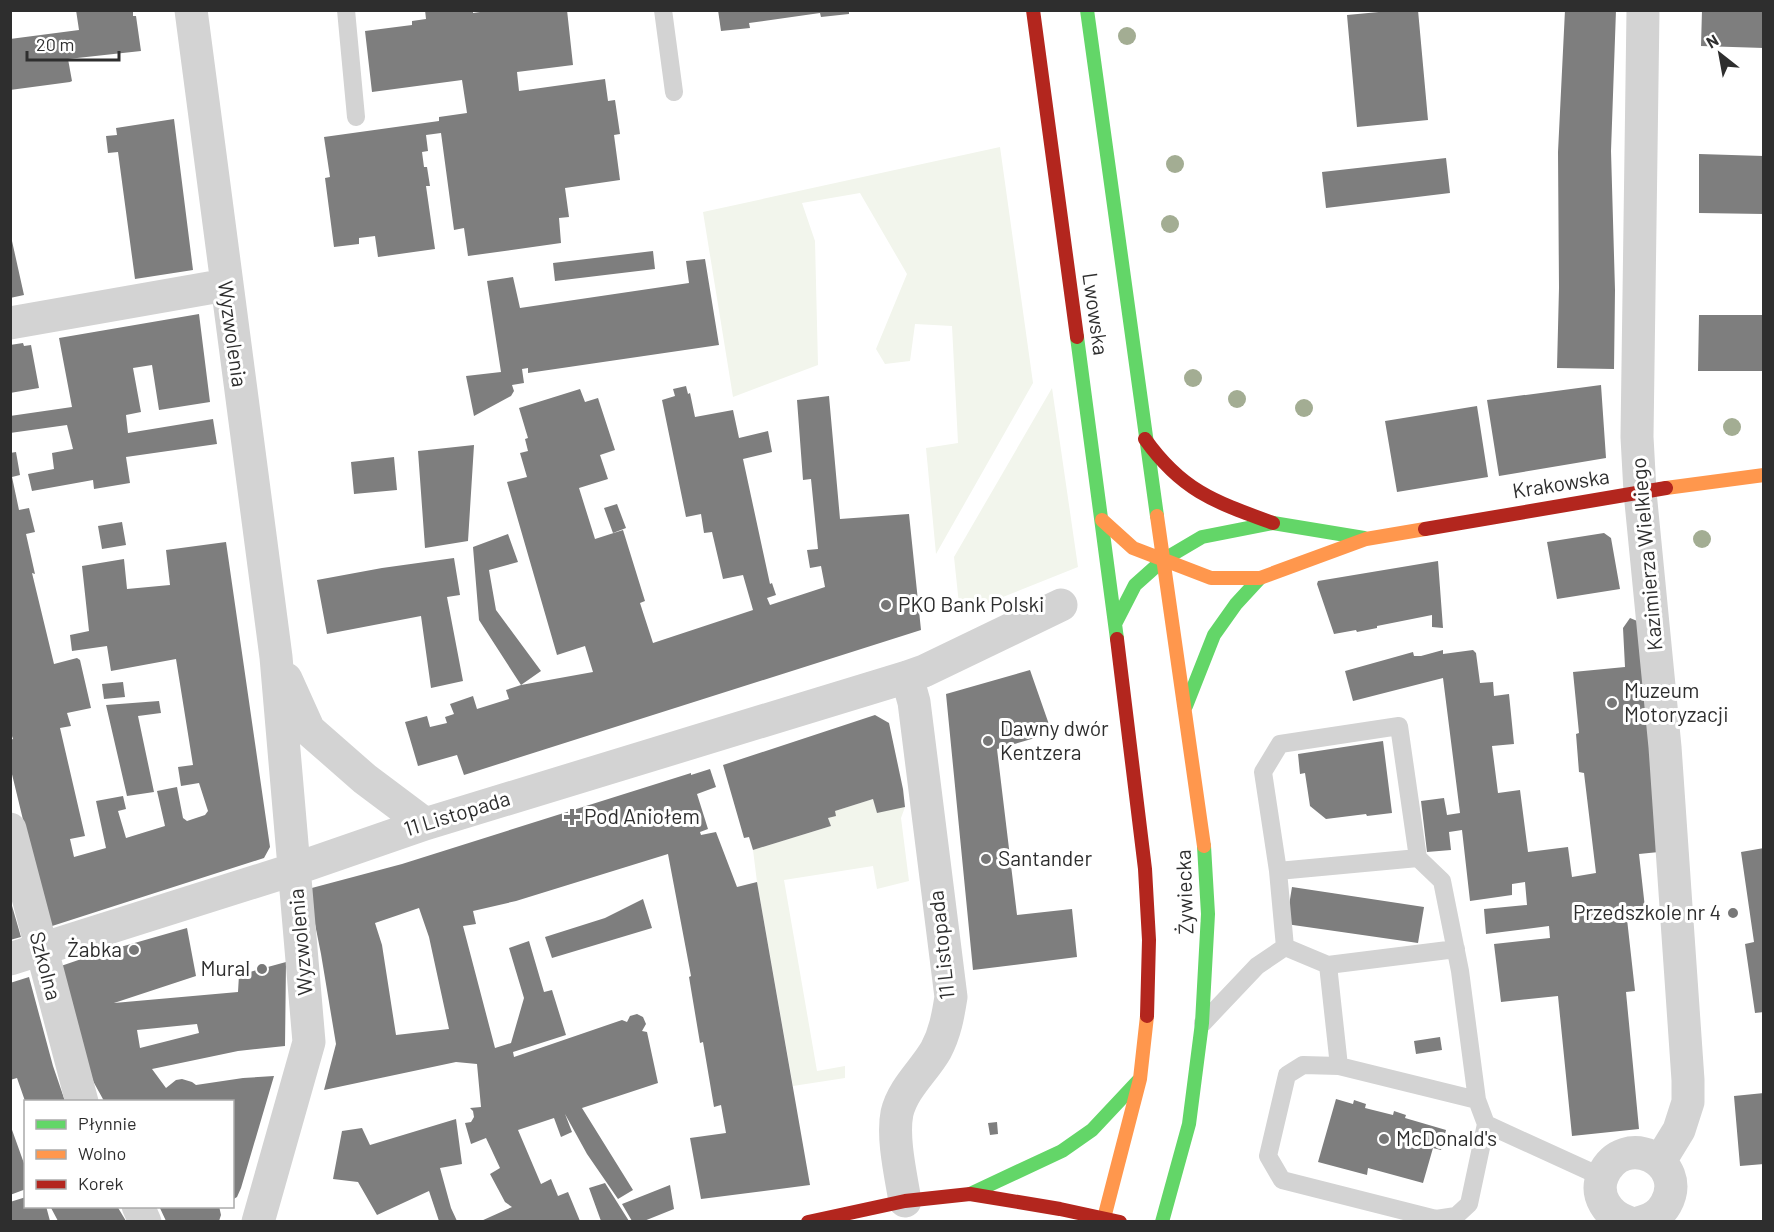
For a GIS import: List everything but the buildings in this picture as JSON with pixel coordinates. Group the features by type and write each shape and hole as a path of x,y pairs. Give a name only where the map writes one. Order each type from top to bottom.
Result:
{"main road":[{"name":"Lwowska","path":"1033,10 1115,624"},
{"name":"Lwowska","path":"1087,10 1163,560"},
{"path":"1145,439 1171,471 1192,488 1217,502 1273,524"},
{"name":"Krakowska","path":"1102,520 1133,548 1211,578 1260,578 1366,539 1640,492 1764,475"},
{"name":"Krakowska","path":"1115,624 1135,585 1163,560 1202,537 1273,524 1366,539"},
{"name":"Żywiecka","path":"1162,1221 1189,1124 1202,1023 1207,946 1207,876 1203,829 1163,560"},
{"path":"1185,708 1214,635 1236,604 1260,578"},
{"name":"Żywiecka","path":"1104,1219 1140,1080 1148,1007 1149,940 1146,892 1137,793 1115,624"},
{"path":"970,1194 1062,1151 1092,1130 1140,1080"},
{"path":"970,1194 996,1215"},
{"path":"808,1221 905,1201 970,1194 1120,1221"}],"street":[{"name":"Wyzwolenia","path":"191,10 276,657 309,1042 258,1221"},
{"name":"Kazimierza Wielkiego","path":"1643,10 1637,436 1640,492 1665,747 1683,991 1688,1102 1679,1130 1660,1161"},
{"path":"10,323 226,285"},
{"name":"11 Listopada","path":"26,954 295,869 425,824 907,677 1061,605"},
{"name":"Wyzwolenia","path":"276,657 309,729 365,779 425,824"},
{"name":"11 Listopada","path":"905,1201 897,1137 897,1114 903,1097 935,1052 946,1030 951,996 914,702 907,677"},
{"name":"Szkolna","path":"10,829 26,954 82,1100"},
{"path":"1628,1221 1619,1219 1603,1201 1600,1189 1602,1177 1611,1162 1626,1153 1644,1153 1660,1161 1670,1176 1671,1195 1662,1210 1648,1221 1641,1221"}],"lane":[{"path":"346,10 356,117"},
{"path":"663,10 674,92"},
{"path":"1285,947 1278,871 1263,772 1280,744 1400,726 1418,858 1442,881 1455,949 1477,1100 1486,1124 1469,1204 1456,1216 1436,1219 1282,1180 1268,1156 1287,1075 1304,1065 1339,1066 1477,1100"},
{"path":"1278,871 1418,858"},
{"path":"1202,1023 1257,966 1285,947"},
{"path":"1285,947 1328,965 1455,949"},
{"path":"1328,965 1339,1066"},
{"path":"1486,1124 1602,1177"}],"shaded area":[{"path":"1000,147 1033,383 936,554 926,448 958,443 952,326 915,324 910,361 885,364 876,349 907,274 860,193 802,203 815,241 818,365 733,397 703,212"},
{"path":"1052,388 1078,567 960,614 954,557"},
{"path":"873,799 905,807 901,818 909,881 877,889 873,866 784,880 817,1071 845,1066 845,1078 793,1086 753,850 831,826 828,818 835,811"}],"traffic: fast":[{"path":"1087,10 1157,516"},
{"path":"1077,337 1117,639"},
{"path":"1115,624 1135,585 1163,560 1202,537 1273,523 1364,538"},
{"path":"1186,706 1214,635 1236,604 1260,578"},
{"path":"1162,1222 1189,1124 1202,1023 1208,914 1204,846"},
{"path":"970,1194 1062,1151 1092,1130 1138,1081"}],"traffic: slow":[{"path":"1666,488 1764,475"},
{"path":"1157,516 1204,846"},
{"path":"1102,520 1133,548 1211,578 1260,578 1366,539 1425,529"},
{"path":"1103,1222 1140,1079 1147,1016"}],"traffic: jam":[{"path":"1033,10 1077,337"},
{"path":"1145,439 1172,471 1201,493 1273,523"},
{"path":"1425,529 1666,488"},
{"path":"1117,639 1145,869 1149,940 1147,1016"},
{"path":"808,1222 905,1201 970,1194 1120,1222"}],"place":[{"name":"PKO Bank Polski","path":"886,605"},
{"name":"Muzeum Motoryzacji","path":"1612,703"},
{"name":"Dawny dwór Kentzera","path":"988,741"},
{"name":"Pod Aniołem","path":"572,817"},
{"name":"Santander","path":"986,859"},
{"name":"Przedszkole nr 4","path":"1733,913"},
{"name":"Żabka","path":"134,950"},
{"name":"Mural","path":"262,969"},
{"name":"McDonald's","path":"1384,1139"}]}
